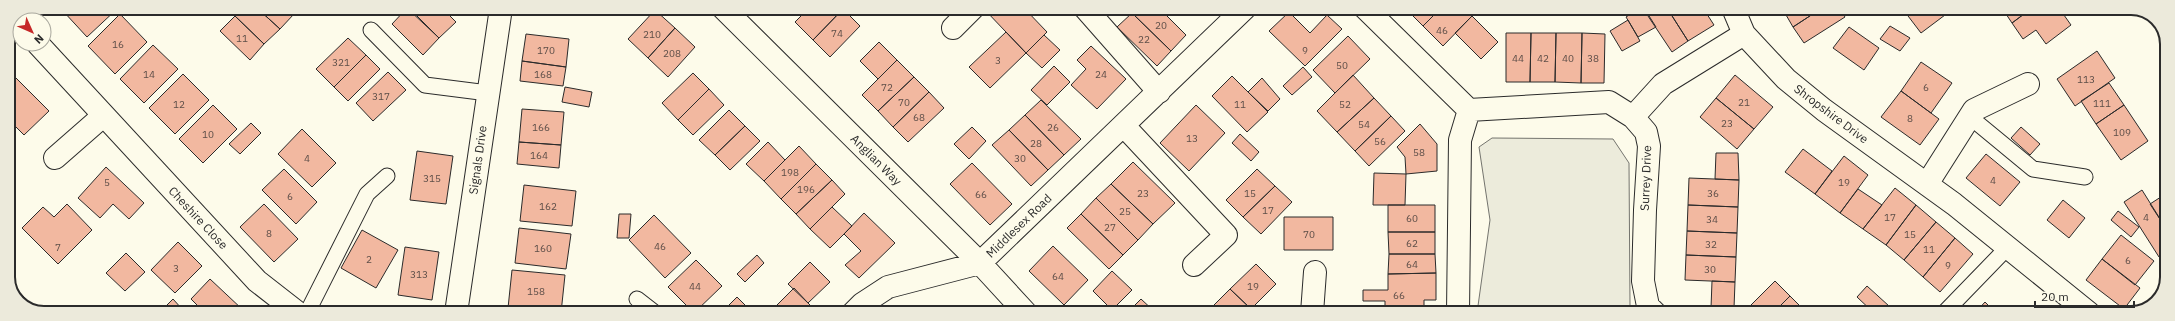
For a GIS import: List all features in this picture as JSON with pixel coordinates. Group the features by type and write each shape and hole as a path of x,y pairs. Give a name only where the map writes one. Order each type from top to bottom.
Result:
{"street":[{"name":"Signals Drive","path":"457,306 500,15"},
{"name":"Anglian Way","path":"730,15 980,263 1020,306"},
{"path":"954,28 966,15"},
{"path":"1091,15 1159,92"},
{"name":"Middlesex Road","path":"860,306 888,287 980,263 1238,15"},
{"path":"1372,15 1469,110 1460,140 1458,306"},
{"name":"Shropshire Drive","path":"1736,15 1744,34 1786,79 1824,110 1926,184 2080,306"},
{"path":"1633,117 1663,84 1744,34"},
{"name":"Cheshire Close","path":"45,52 257,281 289,306"},
{"path":"1926,184 1974,110 2028,84"},
{"name":"Surrey Drive","path":"1469,110 1609,102 1633,117 1646,132 1649,146 1643,281 1648,306"},
{"path":"55,158 103,116"},
{"path":"1124,126 1226,235 1194,265"},
{"path":"1313,306 1315,272"}],"lane":[{"path":"371,30 425,85 488,93"},
{"path":"1970,117 2033,169 2085,177"},
{"path":"311,306 367,194 387,176"},
{"path":"1951,306 2007,248"},
{"path":"637,299 646,306"}],"shaded area":[{"path":"1492,138 1613,139 1629,163 1630,306 1478,306 1490,220 1479,147"}],"building":[{"path":"67,15 111,15 87,37"},
{"path":"119,15 121,15 147,42 115,74 88,46"},
{"path":"265,15 280,29 264,44 235,16"},
{"path":"265,15 293,15 280,29"},
{"path":"400,15 414,15 439,38 423,55 392,24"},
{"path":"416,15 449,15 456,22 439,38"},
{"path":"650,15 661,15 675,28 648,58 628,39"},
{"path":"802,15 837,15 813,40 795,22"},
{"path":"837,15 849,15 860,26 830,57 813,40"},
{"path":"990,15 1031,15 1047,32 1026,53"},
{"path":"1130,15 1134,15 1171,51 1157,66 1117,27"},
{"path":"1134,15 1166,15 1186,35 1171,51"},
{"path":"1286,15 1292,15 1310,33 1327,15 1342,29 1305,66 1269,31"},
{"path":"1412,15 1434,15 1423,26"},
{"path":"1434,15 1472,16 1443,46 1423,26"},
{"path":"1629,15 1648,15 1656,27 1638,37 1626,17"},
{"path":"1647,15 1671,15 1688,41 1672,52"},
{"path":"1671,15 1708,15 1714,25 1688,41"},
{"path":"1786,15 1811,15 1793,27"},
{"path":"1811,15 1844,15 1845,17 1804,43 1793,27"},
{"path":"1907,15 1945,15 1921,33"},
{"path":"2007,15 2023,15 2012,23"},
{"path":"2023,15 2064,15 2071,25 2046,44 2036,30 2023,39 2012,23"},
{"path":"235,16 264,44 250,60 220,31"},
{"path":"1472,16 1498,42 1481,59 1455,33"},
{"path":"1628,20 1640,41 1622,51 1610,31"},
{"path":"1890,26 1910,38 1900,51 1880,39"},
{"path":"1849,27 1879,48 1864,70 1833,48"},
{"path":"675,28 695,47 668,77 648,58"},
{"path":"1006,32 1026,53 990,88 969,67"},
{"path":"1506,33 1531,33 1530,82 1506,82"},
{"path":"1531,33 1556,33 1555,82 1530,82"},
{"path":"1556,33 1582,33 1581,83 1555,82"},
{"path":"1582,33 1605,34 1604,83 1581,83"},
{"path":"526,34 569,39 566,67 522,61"},
{"path":"1044,35 1060,50 1042,68 1026,53"},
{"path":"1348,36 1370,59 1335,93 1313,70"},
{"path":"348,38 366,55 334,87 316,69"},
{"path":"879,42 897,60 878,79 860,61"},
{"path":"153,45 178,69 144,103 120,79"},
{"path":"1091,46 1126,79 1097,109 1071,85 1086,69 1077,60"},
{"path":"2097,51 2115,78 2075,106 2057,79"},
{"path":"366,55 380,69 348,101 334,87"},
{"path":"897,60 914,77 878,111 862,95"},
{"path":"522,61 566,67 563,86 520,81"},
{"path":"1921,62 1952,83 1931,113 1901,91"},
{"path":"1054,66 1070,82 1047,105 1031,90"},
{"path":"1303,67 1312,77 1292,95 1283,86"},
{"path":"388,72 406,90 373,121 356,103"},
{"path":"693,73 709,89 678,120 662,103"},
{"path":"183,74 209,100 175,134 149,108"},
{"path":"1353,75 1374,98 1337,132 1317,111"},
{"path":"1735,75 1773,107 1754,129 1716,98"},
{"path":"1232,76 1268,112 1247,132 1212,96"},
{"path":"15,77 49,111 24,135 15,126"},
{"path":"914,77 929,92 893,127 878,111"},
{"path":"1262,78 1280,99 1268,111 1248,92"},
{"path":"2109,83 2124,105 2096,124 2081,101"},
{"path":"565,87 592,92 589,107 562,102"},
{"path":"709,89 724,105 693,135 678,120"},
{"path":"1901,91 1939,119 1920,145 1881,117"},
{"path":"929,92 944,108 908,142 893,127"},
{"path":"1374,98 1391,116 1355,151 1337,132"},
{"path":"1716,98 1754,129 1737,149 1700,117"},
{"path":"1041,100 1081,139 1064,155 1025,115"},
{"path":"213,105 237,129 203,163 179,139"},
{"path":"1196,105 1225,133 1189,171 1160,143"},
{"path":"2124,105 2148,141 2121,160 2096,124"},
{"path":"522,109 564,112 561,145 519,142"},
{"path":"729,110 745,126 715,155 699,140"},
{"path":"1025,115 1064,155 1048,170 1009,130"},
{"path":"1391,116 1405,131 1369,166 1355,151"},
{"path":"251,123 261,133 240,154 229,144"},
{"path":"1420,124 1437,144 1437,171 1406,174 1405,157 1397,147"},
{"path":"745,126 760,141 730,170 715,155"},
{"path":"972,127 986,141 969,159 954,144"},
{"path":"2021,127 2040,144 2030,155 2011,138"},
{"path":"302,129 336,163 312,187 278,154"},
{"path":"1009,130 1048,170 1031,186 992,145"},
{"path":"1240,134 1259,152 1251,161 1232,143"},
{"path":"519,142 561,145 559,168 517,164"},
{"path":"768,142 785,160 764,181 746,164"},
{"path":"799,146 816,164 781,199 764,181"},
{"path":"1803,149 1832,171 1815,194 1785,172"},
{"path":"417,151 453,156 446,204 410,200"},
{"path":"1716,153 1738,153 1739,180 1715,179"},
{"path":"1986,154 2020,182 2000,206 1966,178"},
{"path":"1844,156 1868,175 1840,213 1815,194"},
{"path":"1133,162 1175,203 1153,224 1111,184"},
{"path":"972,163 1012,204 990,225 950,184"},
{"path":"816,164 832,180 796,214 781,199"},
{"path":"106,167 144,203 129,219 113,204 100,218 78,198"},
{"path":"284,169 317,202 296,224 262,190"},
{"path":"1257,169 1275,186 1243,217 1226,200"},
{"path":"1374,173 1406,174 1405,205 1373,205"},
{"path":"1689,178 1739,180 1738,207 1688,205"},
{"path":"832,180 845,194 810,229 796,214"},
{"path":"1111,184 1153,224 1138,240 1096,198"},
{"path":"524,185 576,191 572,226 520,221"},
{"path":"1275,186 1292,202 1261,234 1243,217"},
{"path":"1895,188 1916,205 1886,245 1863,229"},
{"path":"1858,189 1882,205 1863,229 1840,213"},
{"path":"2142,190 2160,219 2160,256 2159,257 2124,202"},
{"path":"1096,198 1138,240 1123,255 1081,214"},
{"path":"2160,198 2160,219 2150,204"},
{"path":"2063,200 2085,218 2069,238 2047,220"},
{"path":"67,204 92,230 58,264 22,228 43,207 54,217"},
{"path":"264,204 298,239 274,262 240,227"},
{"path":"1388,205 1435,205 1435,232 1388,232"},
{"path":"1688,205 1738,207 1737,233 1687,231"},
{"path":"1916,205 1936,222 1904,260 1886,245"},
{"path":"832,207 852,226 830,248 810,229"},
{"path":"2118,211 2139,227 2131,237 2111,220"},
{"path":"864,213 895,243 859,278 845,265 861,251 844,234"},
{"path":"619,214 631,214 629,238 617,238"},
{"path":"1081,214 1123,255 1109,269 1067,228"},
{"path":"654,215 691,253 665,278 629,240"},
{"path":"1284,217 1333,217 1333,250 1284,250"},
{"path":"1936,222 1955,238 1923,277 1904,260"},
{"path":"519,228 571,234 566,269 515,263"},
{"path":"362,230 398,250 376,288 341,268"},
{"path":"1687,231 1737,233 1736,257 1686,255"},
{"path":"1388,232 1435,232 1435,254 1389,254"},
{"path":"2121,235 2154,261 2135,285 2102,259"},
{"path":"1955,238 1973,254 1940,292 1923,277"},
{"path":"178,242 202,266 175,293 151,270"},
{"path":"1053,246 1088,280 1064,305 1029,271"},
{"path":"405,247 439,252 432,300 398,295"},
{"path":"126,253 145,272 125,291 106,273"},
{"path":"1389,254 1435,254 1436,273 1388,274"},
{"path":"757,255 764,263 745,282 737,274"},
{"path":"1686,255 1736,257 1735,282 1685,280"},
{"path":"2102,259 2140,288 2126,306 2120,306 2086,280"},
{"path":"696,260 722,286 701,306 687,306 668,287"},
{"path":"810,262 830,282 808,303 788,284"},
{"path":"1256,264 1276,284 1254,306 1248,306 1230,289"},
{"path":"512,270 565,275 562,306 508,306"},
{"path":"1112,271 1132,290 1116,306 1108,306 1093,291"},
{"path":"1436,273 1436,300 1424,300 1424,306 1385,306 1385,301 1363,301 1363,290 1388,290 1388,274"},
{"path":"210,279 239,306 198,306 191,299"},
{"path":"1712,281 1735,282 1734,306 1711,306"},
{"path":"1775,281 1790,296 1780,306 1750,306"},
{"path":"1867,286 1889,306 1867,306 1857,297"},
{"path":"794,288 811,306 776,306"},
{"path":"1230,289 1248,306 1213,306"},
{"path":"1790,296 1800,306 1780,306"},
{"path":"737,297 746,306 730,306 729,305"},
{"path":"173,299 179,306 166,306"},
{"path":"1141,299 1148,306 1134,306"},
{"path":"1985,302 1989,306 1981,306"}]}
